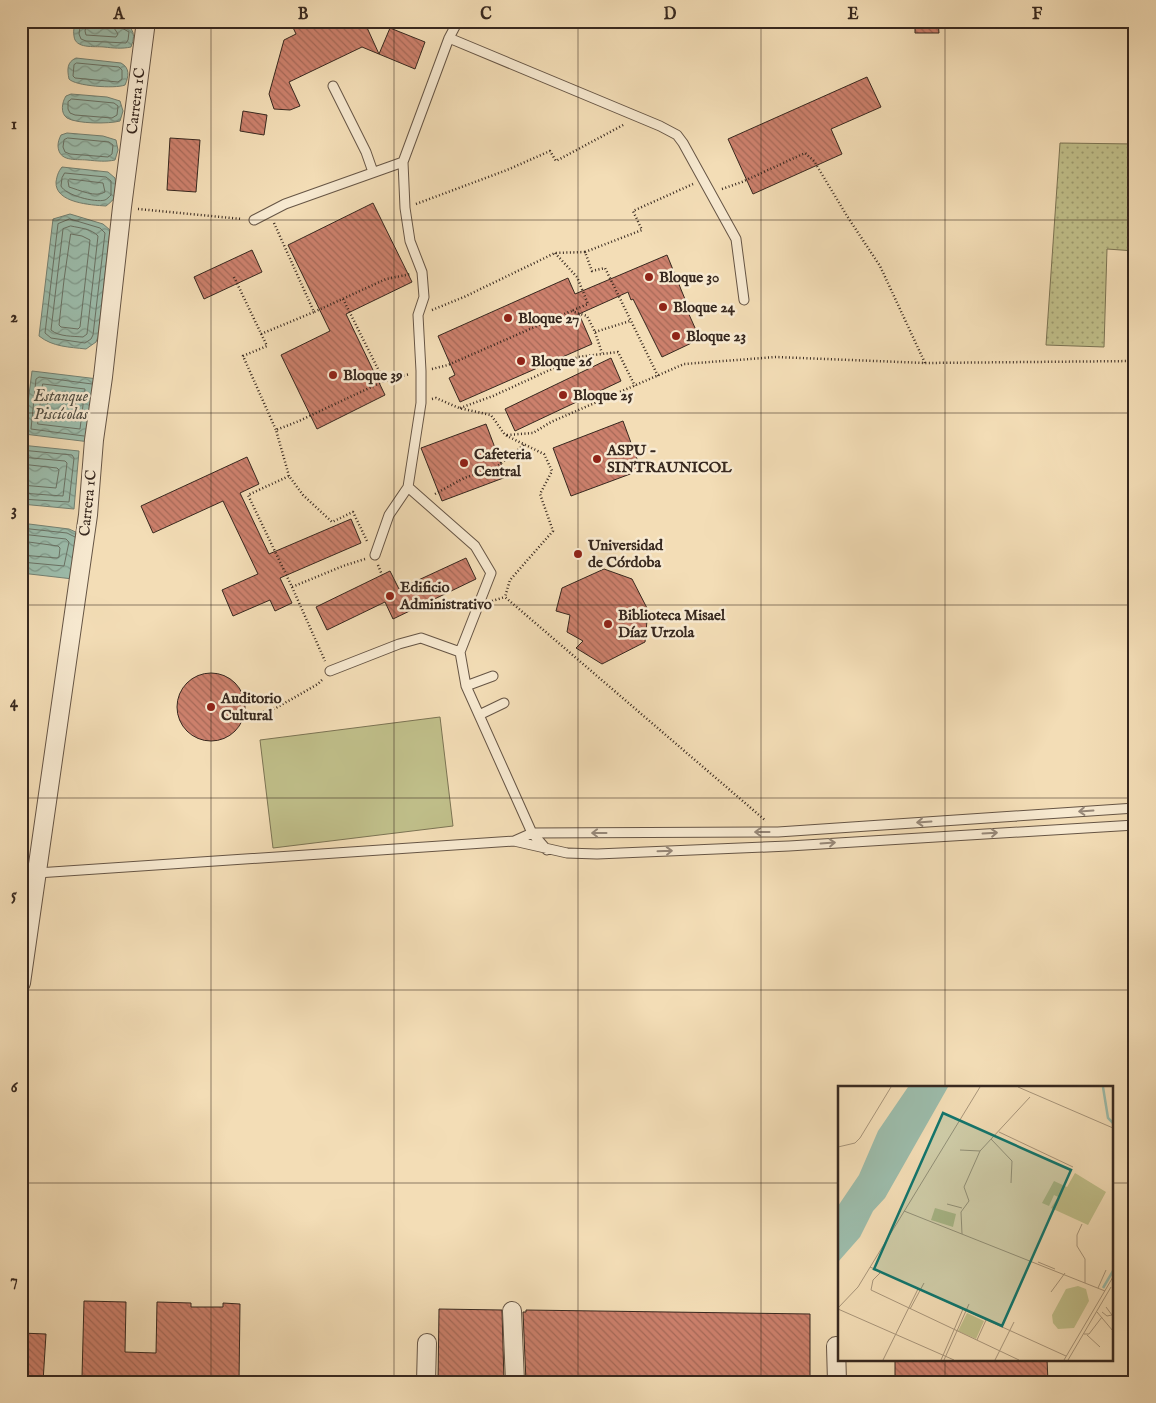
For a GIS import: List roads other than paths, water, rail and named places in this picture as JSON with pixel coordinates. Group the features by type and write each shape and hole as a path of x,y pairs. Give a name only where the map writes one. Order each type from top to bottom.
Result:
{"street":[{"name":"Carrera 1C","path":"21,983 88,515 94,440 146,21"},
{"path":"512,1311 515,1382"},
{"path":"426,1382 428,1343"},
{"path":"836,1346 837,1382"}],"lane":[{"path":"375,556 389,515 408,487 421,403 418,315 424,297 422,272 410,241 405,208 403,162 449,38 458,21"},
{"path":"449,38 660,126 677,135 736,239 744,300"},
{"path":"333,86 366,152 373,172"},
{"path":"254,220 285,204 403,162"},
{"path":"408,487 475,546 490,573 460,652 466,686 532,833 547,850"},
{"path":"330,671 399,644 421,638 460,652"},
{"path":"466,686 493,676"},
{"path":"479,715 504,703"},
{"path":"37,873 514,841 547,850 597,854 789,846 1132,825 1132,808 778,832 532,833 514,841"},
{"path":"953,820 955,835"}],"water":[{"path":"78,21 107,21 125,24 131,29 134,36 131,47 90,47 81,45 75,40 74,36 74,28"},
{"path":"76,58 121,63 128,72 125,85 113,87 96,86 69,79 69,64"},
{"path":"71,94 107,97 120,101 123,111 120,121 93,123 67,118 63,113 63,101 66,96"},
{"path":"67,133 103,136 116,140 118,150 115,160 98,161 68,159 64,157 59,151 58,143 61,135"},
{"path":"62,167 108,172 115,178 115,197 106,206 83,204 67,199 57,189 56,182"},
{"path":"70,214 103,224 110,230 98,337 96,342 86,349 56,344 39,336 53,219"},
{"name":"Estanque Piscícolas","path":"32,371 98,379 90,442 24,434"},
{"path":"21,445 79,451 74,509 21,504"},
{"path":"21,523 69,529 78,533 73,579 21,573"}],"place":[{"name":"Bloque 30","path":"649,277"},
{"name":"Bloque 24","path":"663,307"},
{"name":"Bloque 27","path":"508,318"},
{"name":"Bloque 23","path":"676,336"},
{"name":"Bloque 26","path":"521,361"},
{"name":"Bloque 39","path":"333,375"},
{"name":"Bloque 25","path":"563,395"},
{"name":"ASPU - SINTRAUNICOL","path":"597,459"},
{"name":"Cafeteria Central","path":"464,463"},
{"name":"Universidad de Córdoba","path":"578,554"},
{"name":"Edificio Administrativo","path":"390,596"},
{"name":"Biblioteca Misael Díaz Urzola","path":"608,624"},
{"name":"Auditorio Cultural","path":"211,707"}]}
